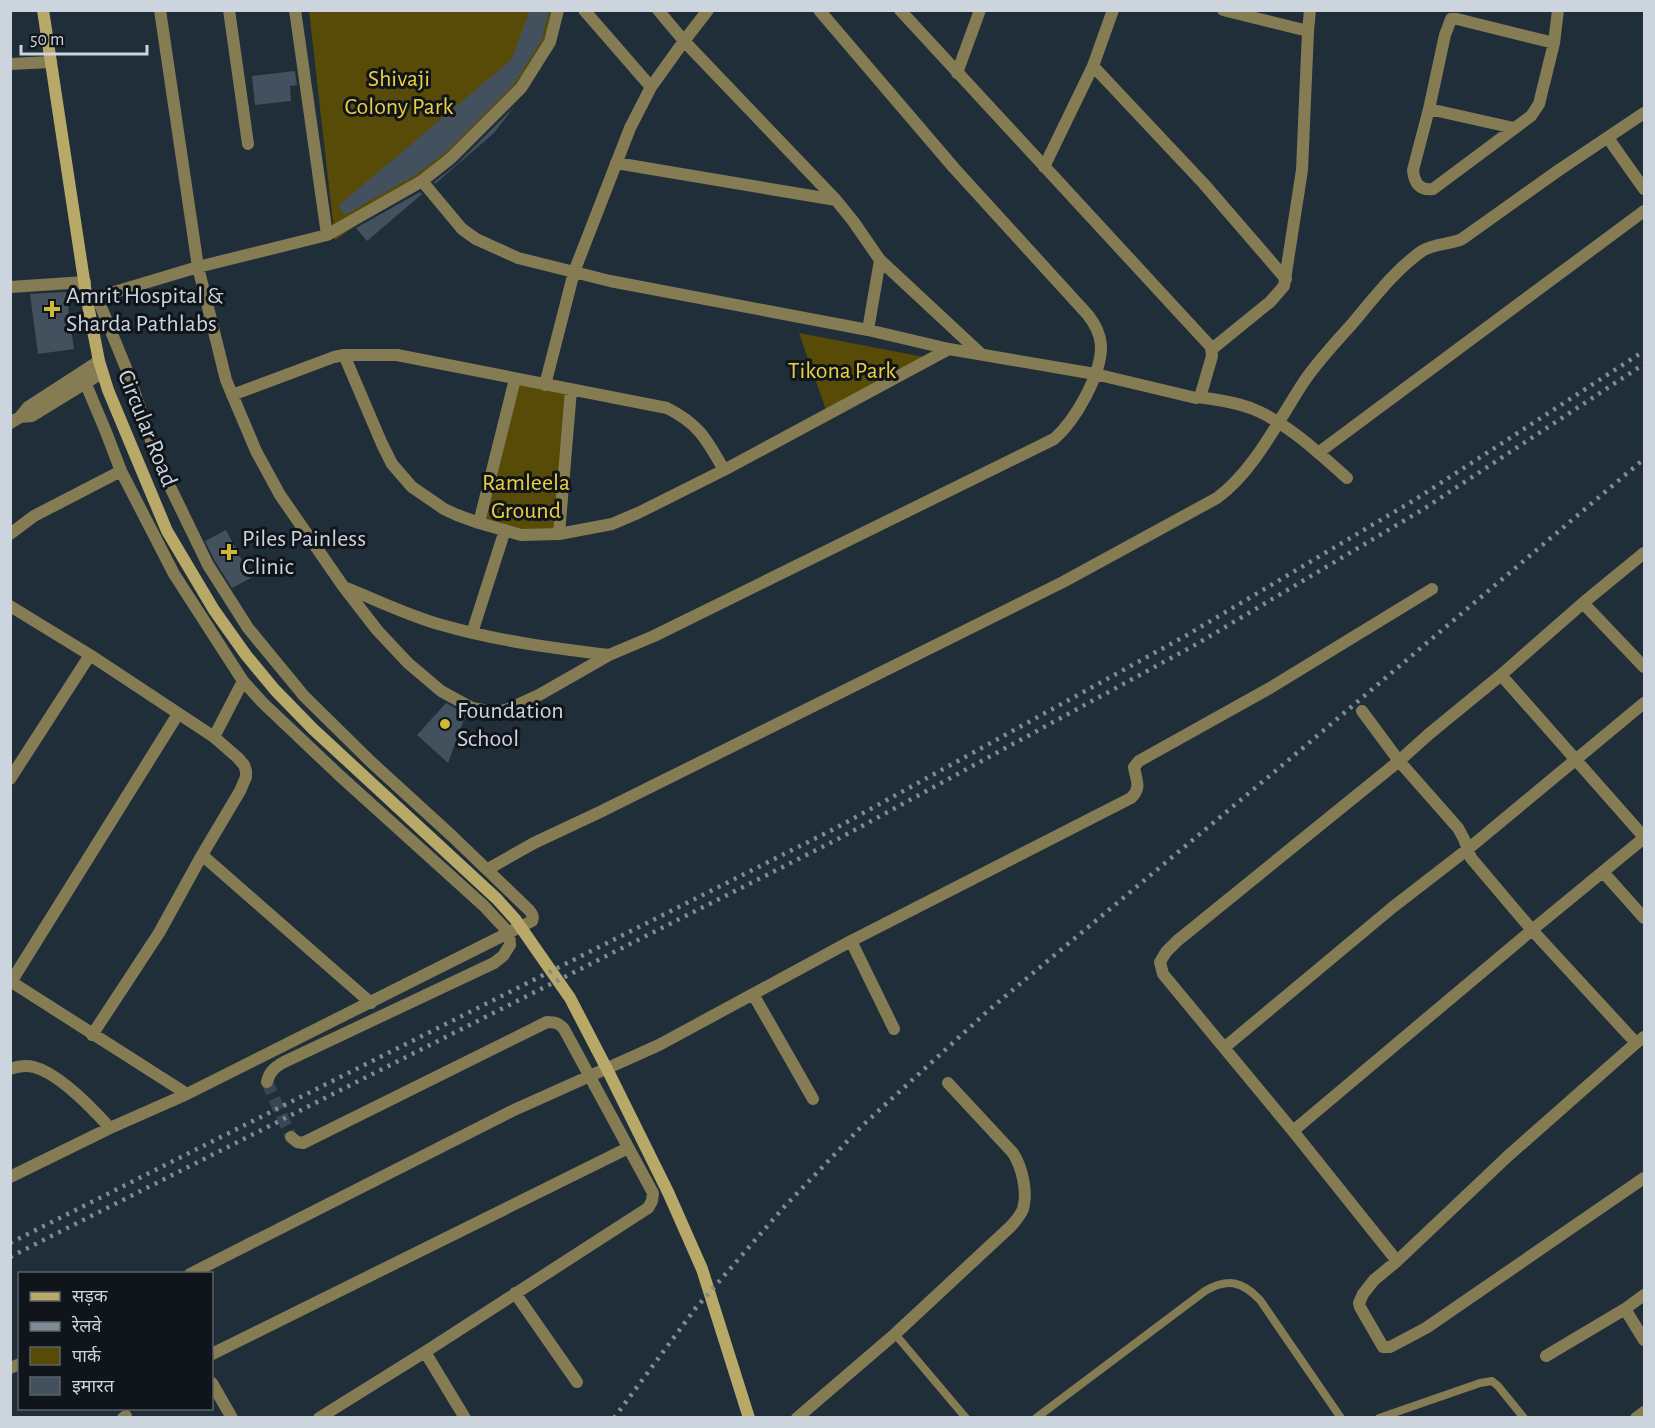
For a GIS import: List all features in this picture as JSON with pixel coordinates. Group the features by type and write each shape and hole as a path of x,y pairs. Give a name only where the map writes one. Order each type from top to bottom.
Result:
{"main road":[{"name":"Circular Road","path":"43,10 85,282 92,298 101,367 108,390 167,531 214,610 246,655 275,690 497,899 515,919 570,998 663,1182 702,1269 749,1418"}],"street":[{"path":"160,10 198,267 226,380 256,451 280,495 343,586 377,630 408,663 441,691 462,703 483,711 494,712 519,705 609,655 665,631 1054,439 1077,413 1095,374 1100,355 1101,343 1097,328 1088,315 954,168 819,10"},
{"path":"229,10 248,144"},
{"path":"295,10 327,235"},
{"path":"10,1177 110,1128 187,1094 532,921 533,915 488,869 370,761 304,696 248,628 208,565 160,466 126,368 92,298 198,267 327,235 422,181 451,158 520,88 550,42 558,10"},
{"path":"584,10 651,87"},
{"path":"658,10 684,41 836,200 850,216 880,260 981,354"},
{"path":"545,385 574,272 630,128 651,87 708,10"},
{"path":"900,10 1202,335 1212,349 1212,356 1199,398"},
{"path":"957,73 980,10"},
{"path":"1044,167 1093,66 1113,10"},
{"path":"1223,10 1308,31"},
{"path":"1212,349 1270,302 1282,289 1286,279 1300,184 1310,10"},
{"path":"1554,43 1452,18 1448,22 1413,171 1417,184 1425,190 1433,189 1531,116 1539,104 1554,43 1558,10"},
{"path":"10,64 51,62"},
{"path":"1093,66 1204,184 1286,279"},
{"path":"1429,109 1514,128"},
{"path":"488,869 534,843 1063,582 1224,493 1240,478 1279,423 1305,380 1324,356 1376,295 1414,258 1430,246 1454,243 1462,239 1644,113"},
{"path":"1608,138 1644,189"},
{"path":"616,163 836,200"},
{"path":"422,181 462,229 476,239 518,258 610,281 868,330 949,349 1095,374 1196,398 1243,406 1265,414 1279,423 1347,478"},
{"path":"1318,453 1644,211"},
{"path":"868,330 880,260"},
{"path":"10,287 85,282"},
{"path":"344,355 382,444 392,464 403,478 444,509 521,535 559,534 612,524 639,513 949,349"},
{"path":"232,395 334,357 397,355 667,408 681,416 702,434 724,470"},
{"path":"15,419 32,416 85,382 101,367"},
{"path":"15,419 28,407 101,367"},
{"path":"480,523 516,379"},
{"path":"85,382 121,471 174,574 243,681 339,775 484,906 508,933 510,945 503,956 494,963 284,1062 274,1069 267,1082"},
{"path":"559,534 571,390"},
{"path":"10,534 34,516 121,471"},
{"path":"472,633 505,530"},
{"path":"1397,1261 1225,1047 1163,974 1160,962 1177,941 1399,761 1583,603 1644,554"},
{"path":"343,586 418,617 472,633 517,643 609,655"},
{"path":"194,1272 514,1110 659,1045 851,941 1131,798 1138,789 1134,767 1139,761 1270,688 1432,589"},
{"path":"1583,603 1644,667"},
{"path":"10,606 90,655 214,737 244,765 246,777 240,791 159,933 92,1035"},
{"path":"10,779 90,655"},
{"path":"1293,1131 1644,838 1501,675"},
{"path":"214,737 243,681"},
{"path":"1225,1047 1644,703"},
{"path":"1362,711 1399,761 1458,828 1472,858 1532,930 1640,1040 1508,1156 1370,1285 1359,1304 1383,1347 1390,1347 1426,1328 1644,1178"},
{"path":"178,714 11,981 187,1094"},
{"path":"202,855 371,1003"},
{"path":"1603,872 1644,918"},
{"path":"851,941 894,1029"},
{"path":"753,994 813,1099"},
{"path":"291,1137 297,1143 303,1143 547,1022 558,1023 564,1029 652,1193 650,1205 424,1352 336,1413 319,1418"},
{"path":"10,1069 27,1066 48,1074 79,1096 110,1128"},
{"path":"797,1418 895,1334 1009,1228 1023,1209 1022,1174 1013,1153 948,1083"},
{"path":"213,1353 628,1148"},
{"path":"515,1293 577,1383"},
{"path":"1546,1356 1625,1309 1644,1295"},
{"path":"1625,1309 1644,1341"},
{"path":"424,1352 465,1418"},
{"path":"213,1385 232,1418"},
{"path":"1636,1418 1644,1412"}],"lane":[{"path":"1036,1418 1205,1291 1224,1283 1245,1287 1260,1300 1341,1418"},
{"path":"895,1334 966,1418"},
{"path":"1379,1418 1480,1383 1492,1381 1524,1418"}],"green space":[{"name":"Shivaji Colony Park","path":"309,11 558,11 550,42 521,88 428,174 335,240"},
{"name":"Tikona Park","path":"799,333 929,358 826,410"},
{"name":"Ramleela Ground","path":"519,383 567,393 556,533 522,531 486,521"}],"building":[{"path":"530,10 549,10 542,39 515,83 446,152 417,174 345,215 338,206 511,60"},
{"path":"295,71 297,85 290,86 291,101 255,105 252,76"},
{"path":"514,107 494,133 435,184 434,182 457,164"},
{"path":"420,192 422,194 367,241 356,228"},
{"path":"66,292 74,349 38,354 30,294"},
{"path":"226,530 251,578 232,588 205,541"},
{"name":"Foundation School","path":"446,703 466,714 448,763 417,735"}],"tunnel":[{"path":"267,1082 291,1137"}],"railway":[{"path":"10,1243 836,828 1187,635 1416,499 1644,351"},
{"path":"10,1257 840,838 1195,645 1422,510 1644,364"},
{"path":"614,1418 695,1309 784,1207 863,1125 990,1009 1644,459"}],"place":[{"name":"Amrit Hospital & Sharda Pathlabs","path":"52,309"},
{"name":"Piles Painless Clinic","path":"229,552"},
{"name":"Foundation School","path":"445,724"}]}
